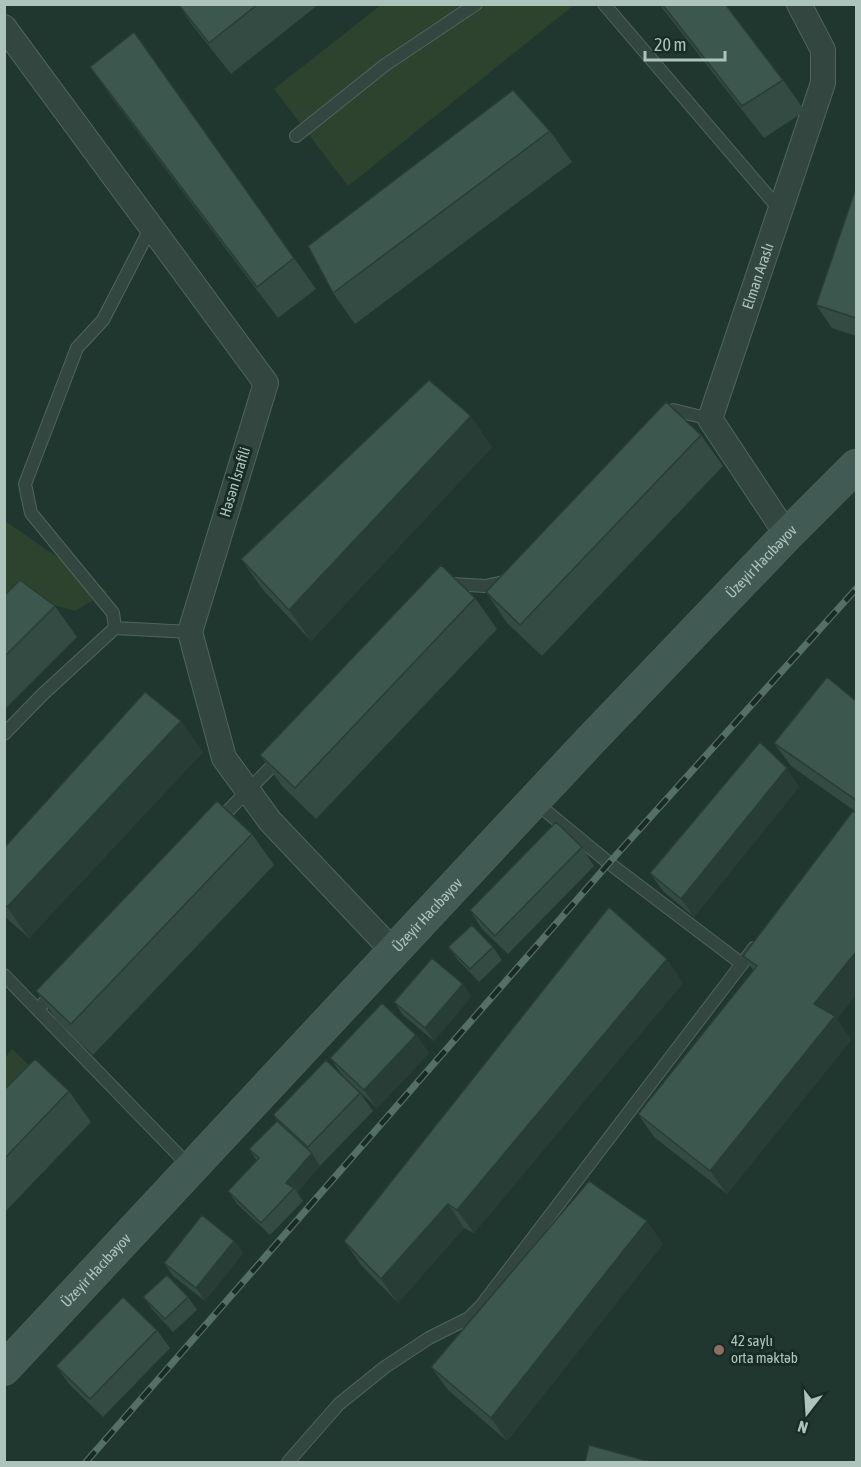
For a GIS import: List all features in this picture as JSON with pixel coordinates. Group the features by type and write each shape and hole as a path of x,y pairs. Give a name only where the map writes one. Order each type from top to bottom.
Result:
{"main road":[{"name":"Üzeyir Hacıbəyov","path":"4,1369 534,801 787,535 856,466"}],"street":[{"name":"Elman Araslı","path":"710,419 823,83 823,50 799,4"},
{"name":"Həsən İsrafili","path":"4,27 266,382 189,632"},
{"path":"710,419 787,535"},
{"path":"189,632 224,758 270,821 393,952"}],"lane":[{"path":"296,136 386,65 476,4"},
{"path":"604,4 781,211"},
{"path":"115,628 113,613 31,513 25,484 77,348 103,320 151,227"},
{"path":"655,424 673,410 710,419"},
{"path":"436,600 453,584 484,586 504,582 512,573"},
{"path":"4,734 43,694 115,628 189,632"},
{"path":"207,832 288,749"},
{"path":"534,801 609,863 742,964"},
{"path":"288,1462 339,1404 385,1367 429,1338 469,1318 481,1306 762,937"},
{"path":"4,975 191,1169"},
{"path":"38,1009 62,984"}],"green space":[{"path":"381,5 574,5 348,186 274,89"},
{"path":"5,521 108,592 75,611 15,594 5,605"},
{"path":"12,1049 36,1072 5,1138 5,1058"}],"building":[{"path":"178,4 258,4 209,43"},
{"path":"662,4 725,4 783,80 742,106"},
{"path":"134,32 294,258 257,287 90,67"},
{"path":"513,90 550,131 333,293 308,246"},
{"path":"856,188 856,318 816,305"},
{"path":"429,380 471,416 289,610 241,559"},
{"path":"666,402 701,435 520,625 486,592"},
{"path":"441,565 475,598 295,788 260,755"},
{"path":"20,580 55,606 4,657 4,596"},
{"path":"827,677 856,701 856,800 774,743"},
{"path":"145,692 181,721 7,907 4,904 4,848"},
{"path":"760,742 787,768 681,899 650,873"},
{"path":"217,801 252,834 71,1024 36,991"},
{"path":"853,811 856,813 856,952 814,1004 835,1016 710,1171 638,1114 757,966 743,956"},
{"path":"556,822 582,847 495,936 470,910"},
{"path":"609,907 667,959 457,1210 448,1204 381,1279 344,1241"},
{"path":"472,925 493,947 470,969 448,947"},
{"path":"432,958 463,984 425,1028 394,1002"},
{"path":"382,1003 416,1035 364,1090 330,1058"},
{"path":"35,1059 69,1091 4,1159 4,1090"},
{"path":"326,1060 360,1093 308,1147 273,1115"},
{"path":"277,1121 312,1153 286,1183 294,1188 261,1223 228,1191 259,1158 249,1149"},
{"path":"589,1181 647,1221 491,1418 431,1367"},
{"path":"202,1215 234,1241 196,1288 164,1263"},
{"path":"167,1275 188,1297 165,1319 143,1297"},
{"path":"123,1297 157,1330 90,1399 56,1366"},
{"path":"589,1445 651,1462 585,1462"}],"railway":[{"path":"86,1462 609,863 856,589"}],"place":[{"name":"42 saylı orta məktəb","path":"719,1350"}]}
